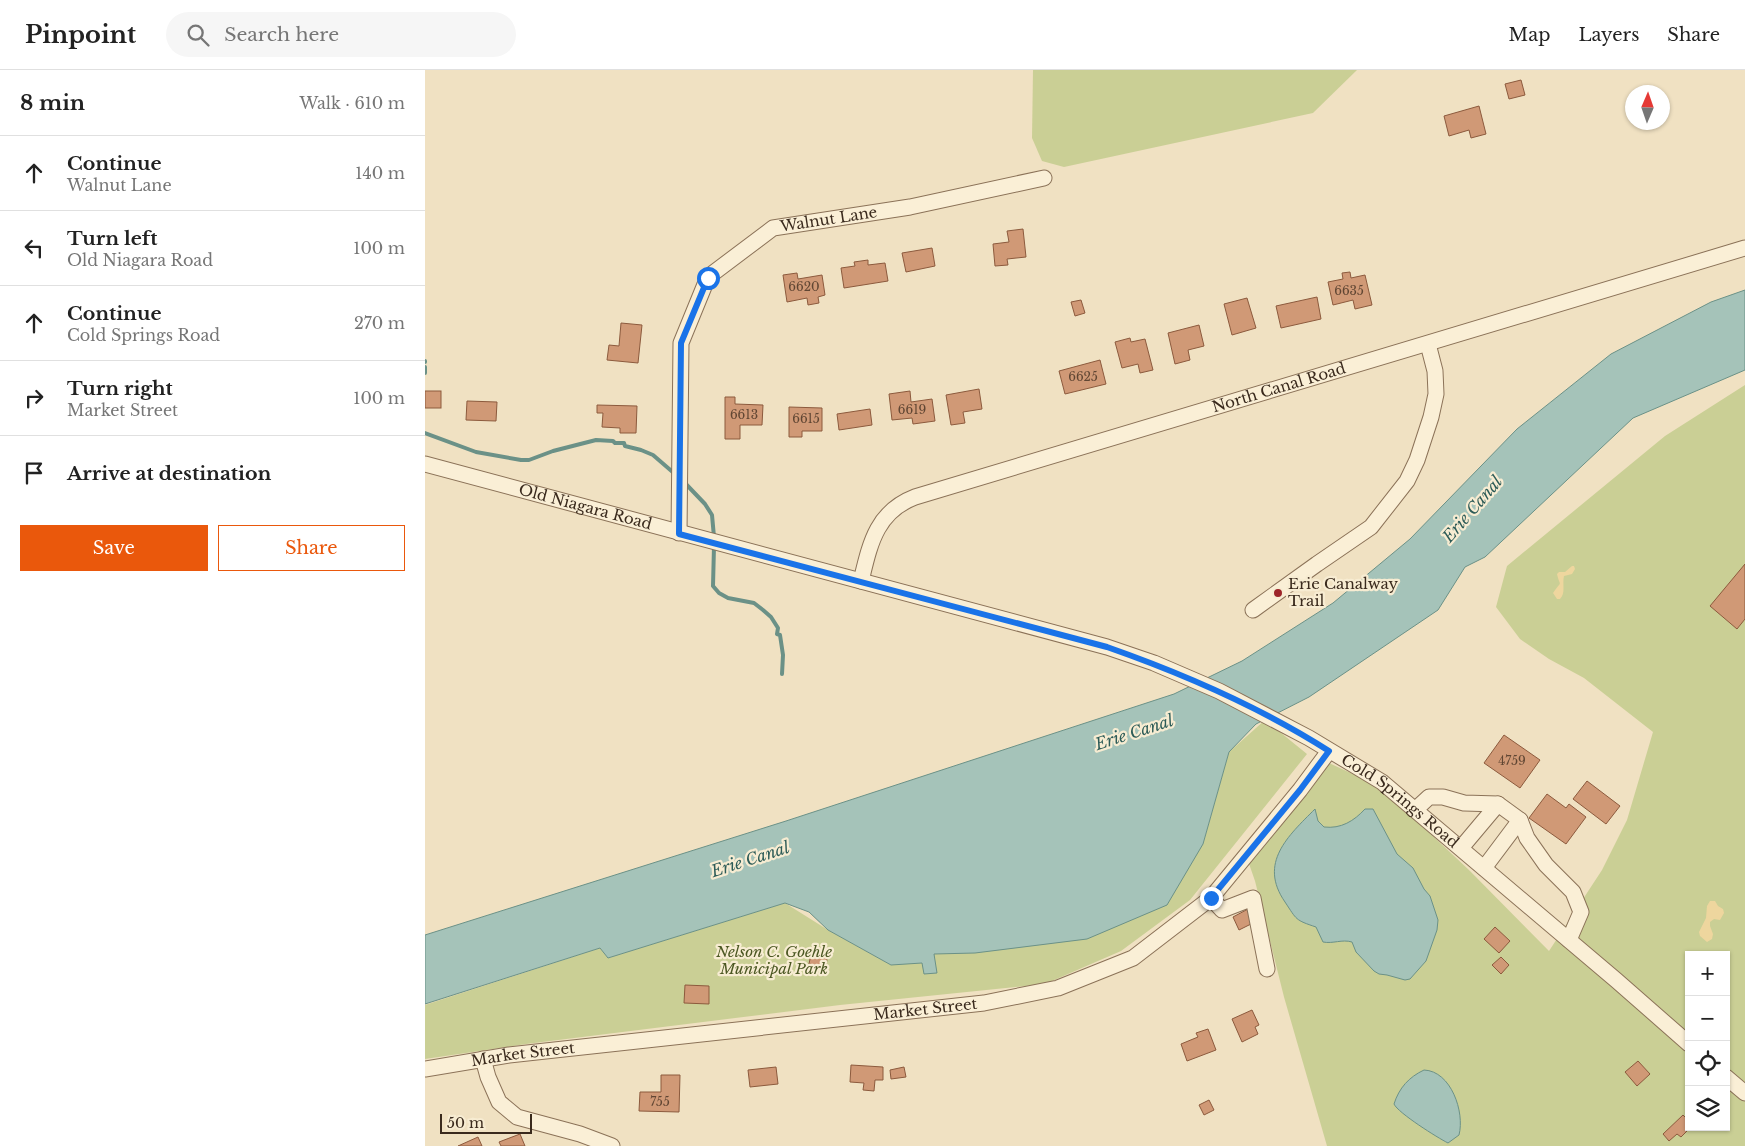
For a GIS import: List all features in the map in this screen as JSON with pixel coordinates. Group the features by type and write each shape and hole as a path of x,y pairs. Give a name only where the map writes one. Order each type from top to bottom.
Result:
{"street":[{"name":"Walnut Lane","path":"679,534 681,343 708,278 773,228 909,207 1044,178"},
{"name":"North Canal Road","path":"861,581 867,553 878,528 892,510 907,500 1745,248"},
{"path":"1253,610 1371,527 1407,481 1417,460 1431,417 1436,394 1435,371 1428,344"},
{"name":"Old Niagara Road","path":"425,464 679,534 861,581"},
{"name":"Cold Springs Road","path":"861,581 1107,647 1154,663 1219,691 1309,738 1382,782 1686,1041"},
{"name":"Market Street","path":"425,1069 509,1055 984,1003 1058,988 1133,958 1211,898 1300,790 1329,751"},
{"path":"1415,810 1429,797 1443,797 1464,803 1498,804 1519,820 1527,838 1546,865 1573,892 1581,912 1569,940"},
{"path":"1461,848 1498,804"},
{"path":"1484,868 1519,820"},
{"path":"1211,898 1222,910 1253,898 1267,969"},
{"path":"483,1060 499,1102 517,1117 580,1134 612,1146"},
{"path":"1730,1080 1745,1093"}],"green space":[{"path":"1033,70 1357,70 1313,113 1064,167 1042,161 1032,138"},
{"path":"1745,385 1745,1146 1327,1146 1284,997 1255,881 1246,855 1329,763 1366,780 1401,806 1470,871 1549,951 1602,870 1627,820 1653,732 1584,678 1549,659 1520,639 1496,607 1507,566 1665,436"},
{"name":"Nelson C. Goehle Municipal Park","path":"1265,720 1307,754 1190,900 1121,951 1045,984 840,1005 526,1044 425,1059 425,1005 600,948 608,958 785,903 828,930 891,965 1203,844 1229,752"}],"sand":[{"path":"1572,566 1575,569 1572,574 1564,576 1563,594 1560,599 1557,599 1553,593 1560,584 1557,574 1565,572"},
{"path":"1710,901 1715,901 1723,909 1724,913 1720,920 1714,919 1710,922 1713,934 1712,939 1707,942 1700,936 1699,932 1706,918 1707,906"}],"water":[{"name":"Erie Canal","path":"1745,290 1745,370 1633,418 1485,557 1465,567 1438,610 1309,697 1256,724 1229,752 1203,844 1167,905 1087,939 975,953 934,954 937,973 924,974 922,963 891,965 828,930 809,912 785,903 608,958 600,948 425,1004 425,935 786,821 1174,694 1242,661 1333,603 1410,539 1517,429 1611,354 1711,302"},
{"path":"1315,809 1318,821 1324,827 1336,827 1347,823 1365,809 1373,809 1397,854 1413,868 1430,896 1438,920 1437,930 1426,961 1410,979 1405,980 1374,971 1356,952 1352,942 1323,942 1316,927 1297,919 1277,888 1275,875 1280,851 1295,829"},
{"path":"1424,1070 1434,1072 1442,1077 1449,1085 1458,1105 1460,1115 1459,1135 1448,1143 1410,1119 1394,1104 1405,1084"}],"building":[{"path":"1521,80 1525,95 1509,99 1505,84"},
{"path":"1479,106 1486,134 1471,138 1469,130 1449,136 1444,116"},
{"path":"1023,229 1026,257 1007,259 1008,265 995,266 993,244 1009,242 1007,231"},
{"path":"932,248 935,266 906,272 902,253"},
{"path":"868,260 868,265 885,263 888,281 844,288 841,268 855,266 854,262"},
{"path":"1350,272 1351,278 1365,275 1372,305 1355,309 1353,300 1333,305 1328,282 1343,279 1342,273"},
{"path":"797,273 798,279 822,275 825,295 818,297 819,303 808,305 807,298 787,302 783,275"},
{"path":"1317,297 1321,319 1281,328 1276,306"},
{"path":"1247,298 1256,328 1232,335 1224,304"},
{"path":"1081,300 1085,313 1075,316 1071,302"},
{"path":"621,323 642,325 638,363 607,360 609,345 619,346"},
{"path":"1199,325 1204,346 1188,350 1190,360 1175,364 1168,333"},
{"path":"1130,338 1131,342 1145,339 1153,370 1140,373 1138,364 1122,368 1115,342"},
{"path":"1100,360 1106,384 1065,394 1059,371"},
{"path":"979,389 982,409 963,412 965,423 951,425 946,395"},
{"path":"425,391 441,391 441,408 425,408"},
{"path":"910,391 911,402 932,399 935,421 913,424 912,418 892,420 889,394"},
{"path":"725,397 735,397 735,404 763,405 762,425 740,425 740,439 725,439"},
{"path":"467,401 497,402 496,421 466,420"},
{"path":"597,405 637,406 636,433 620,433 620,428 602,427 603,413 597,413"},
{"path":"789,407 822,408 822,431 802,431 802,437 789,437"},
{"path":"870,409 872,425 839,430 837,414"},
{"path":"1745,564 1745,619 1737,629 1710,606"},
{"path":"1504,735 1540,760 1520,788 1484,763"},
{"path":"1587,781 1620,806 1606,824 1573,799"},
{"path":"1547,794 1566,808 1569,804 1586,817 1566,844 1529,818"},
{"path":"1248,909 1255,922 1239,930 1233,917"},
{"path":"1495,927 1510,941 1499,953 1484,939"},
{"path":"812,949 828,951 826,967 809,964"},
{"path":"1501,957 1509,965 1501,974 1492,965"},
{"path":"685,985 709,986 709,1004 684,1003"},
{"path":"1252,1010 1259,1025 1255,1027 1258,1034 1242,1042 1232,1019"},
{"path":"1208,1029 1216,1050 1187,1061 1181,1044 1198,1037 1196,1033"},
{"path":"1638,1061 1650,1074 1637,1086 1625,1072"},
{"path":"851,1065 883,1067 883,1080 875,1080 874,1091 863,1090 864,1083 850,1082"},
{"path":"776,1067 778,1084 750,1087 748,1070"},
{"path":"904,1067 906,1077 891,1079 890,1070"},
{"path":"661,1075 680,1075 679,1112 639,1111 640,1092 661,1092"},
{"path":"1209,1100 1214,1110 1204,1115 1199,1105"},
{"path":"1683,1115 1685,1117 1685,1131 1687,1131 1681,1137 1677,1134 1669,1141 1663,1134"},
{"path":"520,1134 525,1146 501,1146 499,1142"},
{"path":"478,1137 482,1146 458,1146"}],"waterway":[{"path":"425,367 425,373"},
{"path":"425,433 476,452 521,460 529,460 553,451 596,440 613,441 615,443 624,443 625,446 653,455 675,474"},
{"path":"684,482 705,504 712,515 714,537"},
{"path":"714,546 713,586 719,593 728,598 754,603 771,617 778,628 777,634 780,635 783,655 782,674"}],"place":[{"name":"Erie Canalway Trail","path":"1278,593"}],"route":[{"path":"708,278 681,343 679,534 1107,647 1154,663 1219,691 1277,720 1329,751 1300,790 1211,898"}]}
